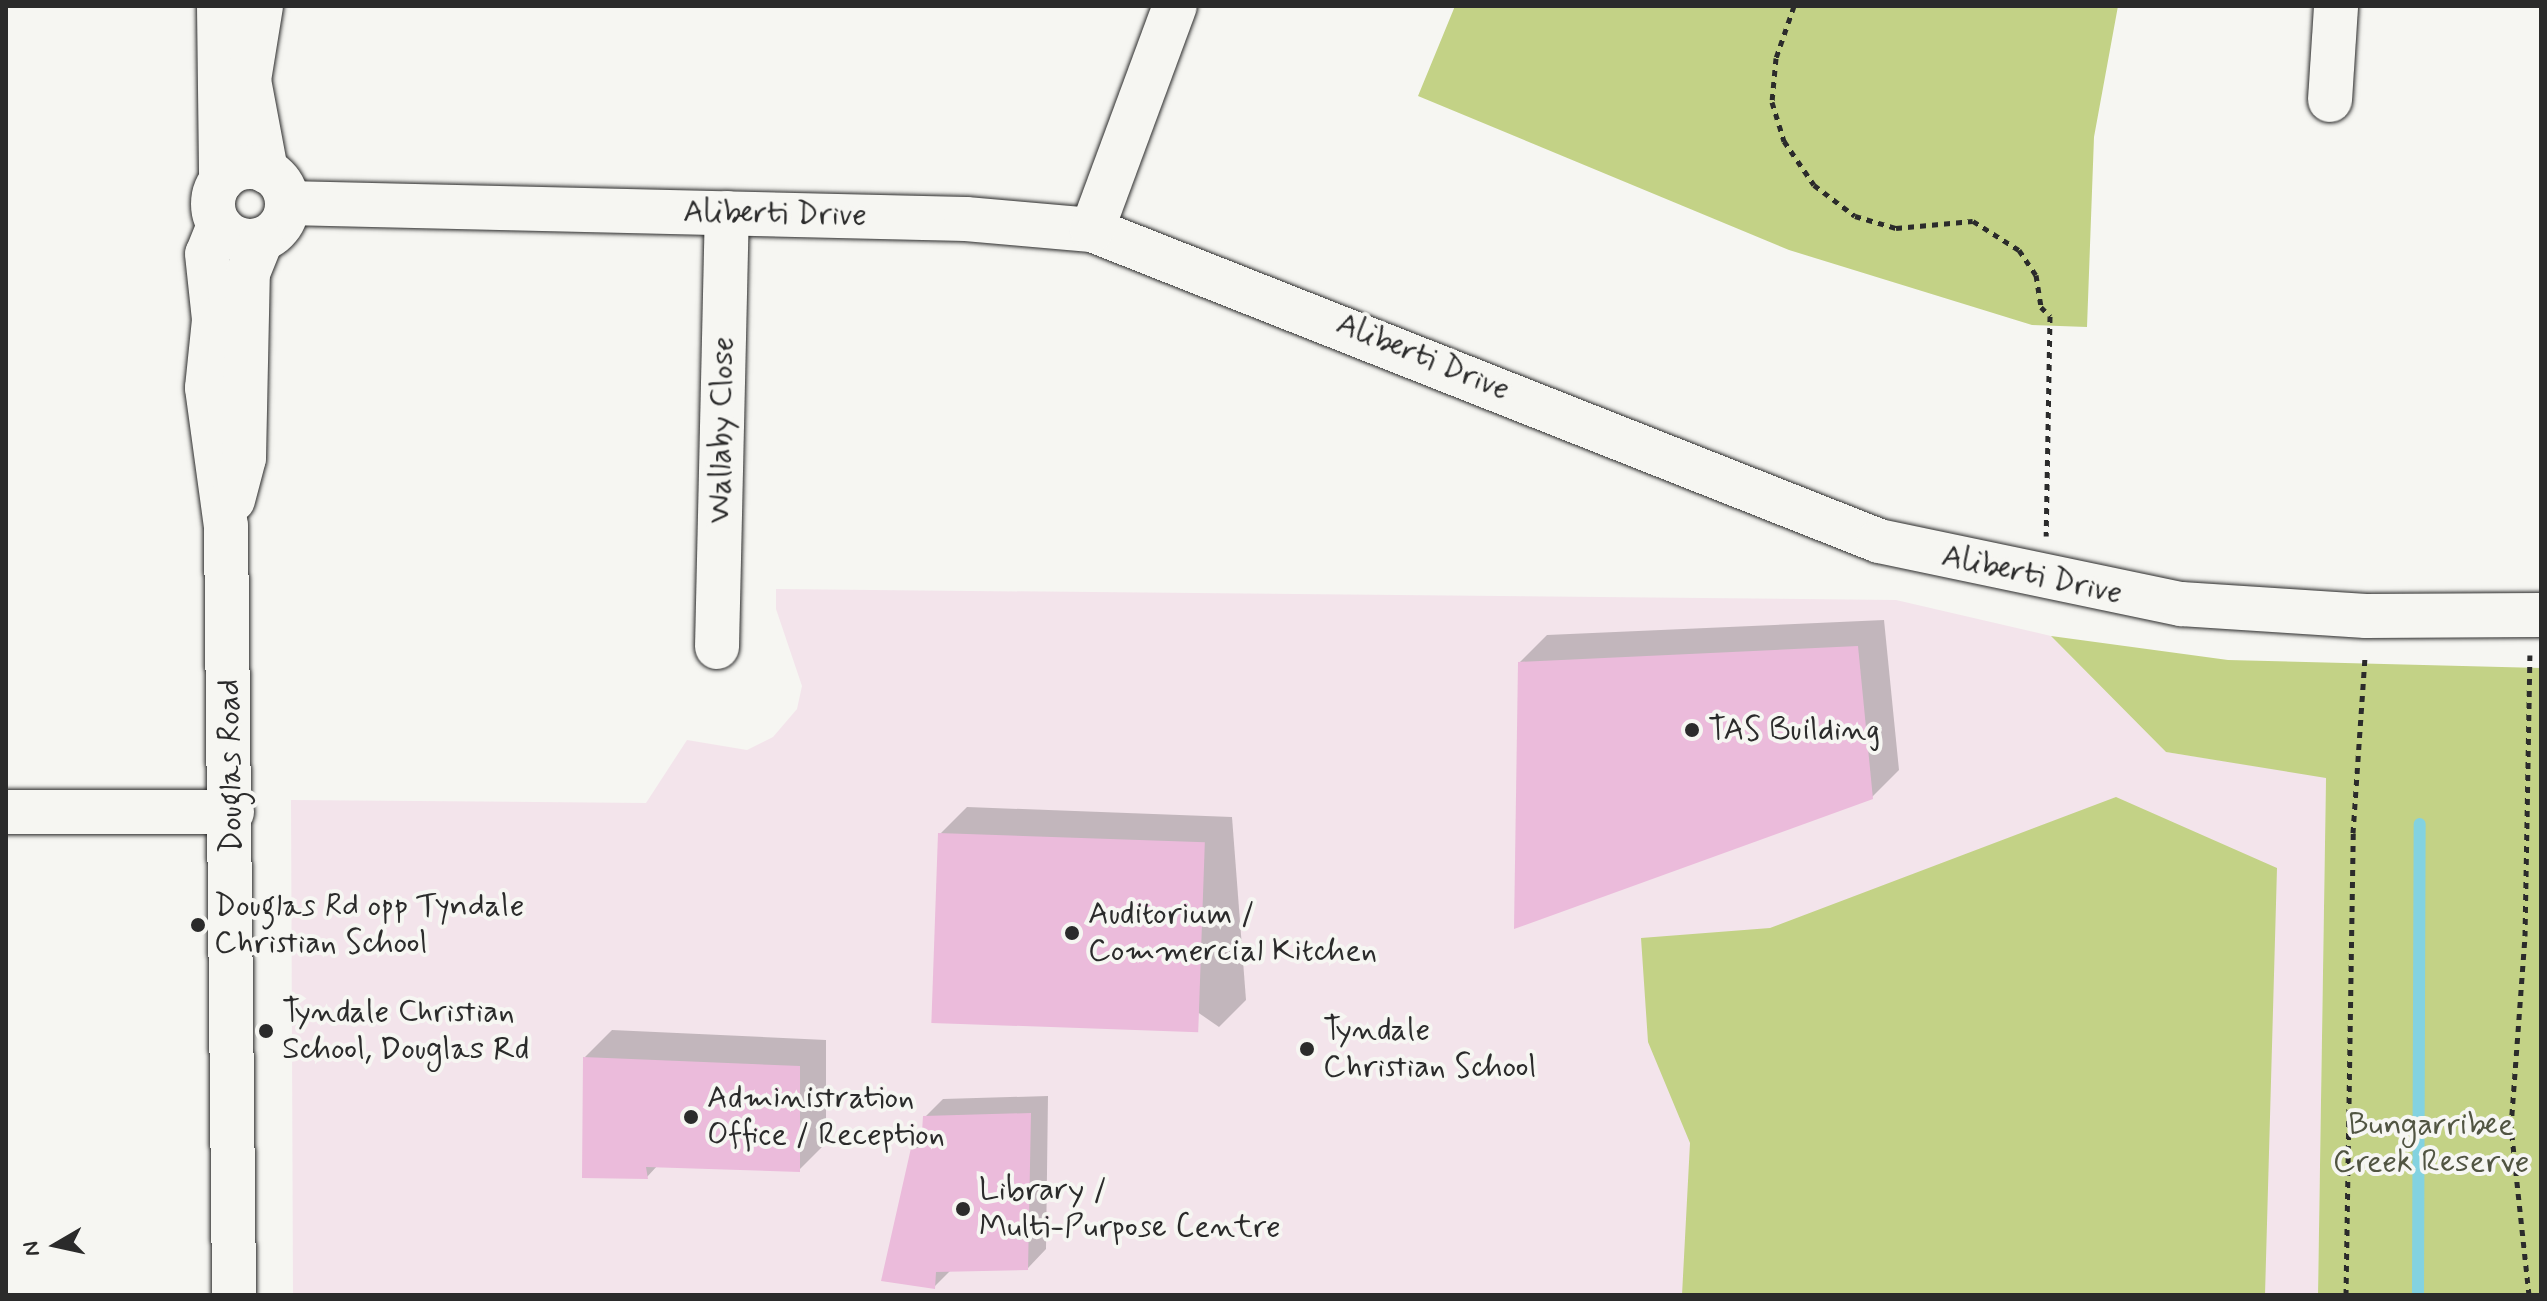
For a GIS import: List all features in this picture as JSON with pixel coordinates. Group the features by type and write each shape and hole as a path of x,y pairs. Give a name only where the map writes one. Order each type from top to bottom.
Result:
{"street":[{"name":"Douglas Road","path":"219,6 221,181 212,203 219,225 207,254 214,320 207,388 226,526 232,812 234,1295"},
{"path":"261,6 249,80 276,187"},
{"path":"1092,230 1175,6"},
{"path":"2330,100 2336,6"},
{"path":"221,181 240,168 276,187"},
{"name":"Douglas Road","path":"226,526 244,458 248,273 261,240 280,226 276,187"},
{"name":"Aliberti Drive","path":"276,187 1092,230 1879,541 2181,604 2532,615"},
{"name":"Wallaby Close","path":"717,647 727,213"},
{"path":"219,225 238,239 261,240"},
{"path":"6,812 232,812"}],"path":[{"path":"1794,6 1776,58 1772,102 1784,141 1814,185 1855,216 1896,228 1973,221 2019,250 2036,275 2041,307 2050,316 2046,538 2057,539"},
{"path":"2529,1295 2511,1127 2525,936 2532,615"},
{"path":"2346,1295 2352,863 2365,653"}],"shaded area":[{"name":"Tyndale Christian School","path":"776,589 1896,600 2051,636 2166,752 2326,777 2318,1295 293,1295 291,800 646,803 687,740 747,750 773,737 797,709 802,686 776,609"}],"green space":[{"path":"1455,6 2118,6 2094,137 2087,327 2032,325 1789,250 1418,96"},
{"name":"Bungarribee Creek Reserve","path":"2051,636 2228,660 2541,668 2541,1295 2318,1295 2326,778 2166,752"},
{"path":"2116,797 2277,868 2265,1295 1682,1295 1690,1143 1648,1042 1641,938 1770,928"}],"building":[{"name":"TAS Building","path":"1858,646 1873,799 1514,929 1518,662"},
{"name":"Auditorium / Commercial Kitchen","path":"938,833 1205,842 1198,1032 931,1023"},
{"name":"Administration Office / Reception","path":"583,1057 800,1066 800,1172 646,1167 648,1179 582,1178"},
{"name":"Library / Multi-Purpose Centre","path":"1031,1113 1028,1270 936,1272 935,1289 881,1281 911,1148 921,1148 923,1116"}],"waterway":[{"path":"2418,1295 2420,824"}],"place":[{"name":"TAS Building","path":"1692,730"},
{"name":"Douglas Rd opp Tyndale Christian School","path":"198,925"},
{"name":"Auditorium / Commercial Kitchen","path":"1072,933"},
{"name":"Tyndale Christian School, Douglas Rd","path":"266,1031"},
{"name":"Tyndale Christian School","path":"1307,1049"},
{"name":"Administration Office / Reception","path":"691,1117"},
{"name":"Library / Multi-Purpose Centre","path":"963,1209"}]}
